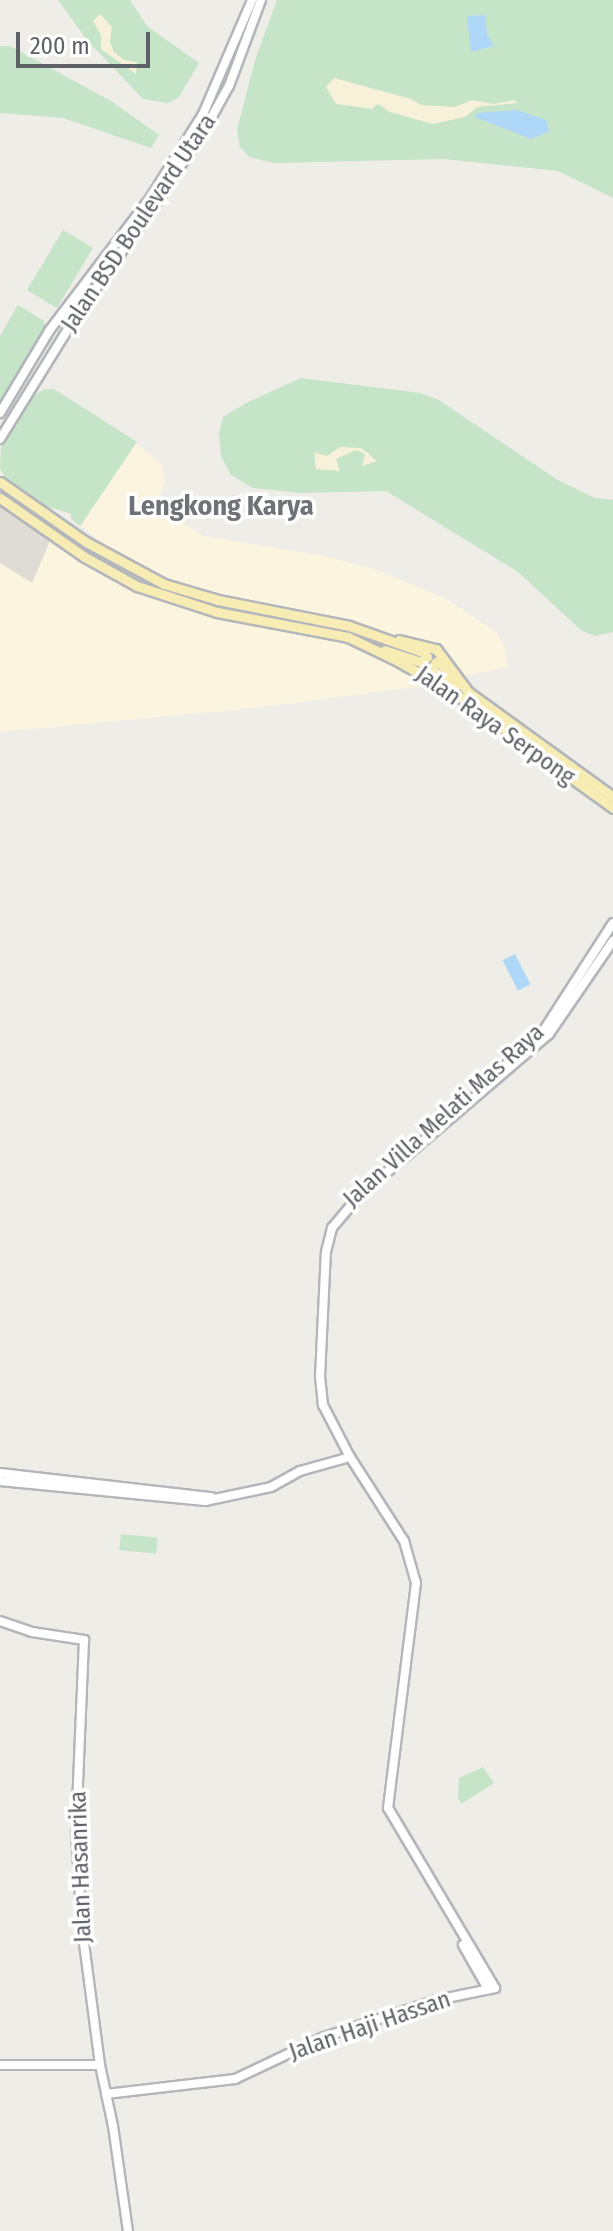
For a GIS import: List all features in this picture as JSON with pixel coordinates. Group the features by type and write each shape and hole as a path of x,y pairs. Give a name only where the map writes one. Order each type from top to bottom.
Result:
{"main road":[{"path":"0,480 86,542 164,584 218,600 323,620 423,652 426,659 421,662 374,649 334,633 217,612 148,590 99,567 0,498"},
{"name":"Jalan Raya Serpong","path":"380,637 436,649 468,692 613,797"},
{"name":"Jalan Raya Serpong","path":"374,649 450,689 613,808"},
{"path":"450,689 433,670 436,662 468,692"}],"street":[{"name":"Jalan BSD Boulevard Utara","path":"206,117 252,0"},
{"name":"Jalan BSD Boulevard Utara","path":"0,439 74,319 233,76 261,0"},
{"name":"Jalan BSD Boulevard Utara","path":"1,411 49,331 186,150"},
{"path":"1,411 1,420 7,421 14,416"},
{"name":"Jalan Villa Melati Mas Raya","path":"492,1988 389,1818 416,1583 414,1566 404,1541 348,1459 323,1405 320,1381 327,1243 348,1204 535,1041 563,1004 613,923"},
{"name":"Jalan Villa Melati Mas Raya","path":"348,1204 533,1050 555,1027 613,941"},
{"path":"0,1481 197,1501 271,1487 300,1471 348,1459"},
{"path":"0,1473 212,1497"},
{"name":"Jalan Hasanrika","path":"0,1621 32,1632 84,1640 76,1834 82,1928 100,2065 128,2231"},
{"name":"Jalan Haji Hassan","path":"106,2094 235,2079 324,2037 437,2000 492,1988"},
{"path":"0,2065 100,2065"}],"shaded area":[{"path":"136,443 162,465 165,484 154,505 204,536 329,557 380,571 446,599 496,632 504,645 508,667 460,677 443,646 394,637 345,620 200,592 162,577 103,544 81,526"},
{"path":"0,503 97,573 151,597 196,612 345,642 387,660 432,685 254,708 0,732"},
{"path":"0,503 50,541 32,583 0,563"}],"green space":[{"path":"58,0 130,0 147,26 199,63 179,97 168,103 143,99 87,40"},
{"path":"277,0 613,0 613,198 558,171 444,159 274,163 249,157 240,147 237,130 256,57"},
{"path":"0,46 10,46 111,101 159,135 151,148 63,118 0,113"},
{"path":"63,230 93,248 57,308 27,290"},
{"path":"18,305 44,321 45,326 0,403 0,336"},
{"path":"301,378 420,393 439,400 556,479 595,498 613,500 613,632 595,636 581,630 518,572 386,491 300,493 253,488 231,475 221,456 219,433 223,417"},
{"path":"44,389 54,389 137,442 80,526 71,519 71,514 46,506 9,483 0,469 1,447 30,399"},
{"path":"121,1534 158,1538 156,1554 119,1550"},
{"path":"483,1767 494,1783 461,1804 458,1798 459,1778"}],"sand":[{"path":"100,14 112,27 110,42 114,52 124,60 137,62 136,74 101,49 101,35 93,21"},
{"path":"334,78 411,99 421,105 455,107 472,100 494,104 513,100 518,103 477,107 465,117 433,124 390,112 378,104 372,109 336,104 326,87"},
{"path":"340,447 361,448 377,461 362,466 365,454 356,450 336,459 340,471 316,469 314,452 327,456"}],"water":[{"path":"485,15 487,34 494,46 471,52 467,16"},
{"path":"517,110 546,120 549,131 531,139 475,117 477,113"},
{"path":"515,954 530,984 518,991 503,960"}],"district":[{"name":"Lengkong Karya","path":"221,506"}]}
